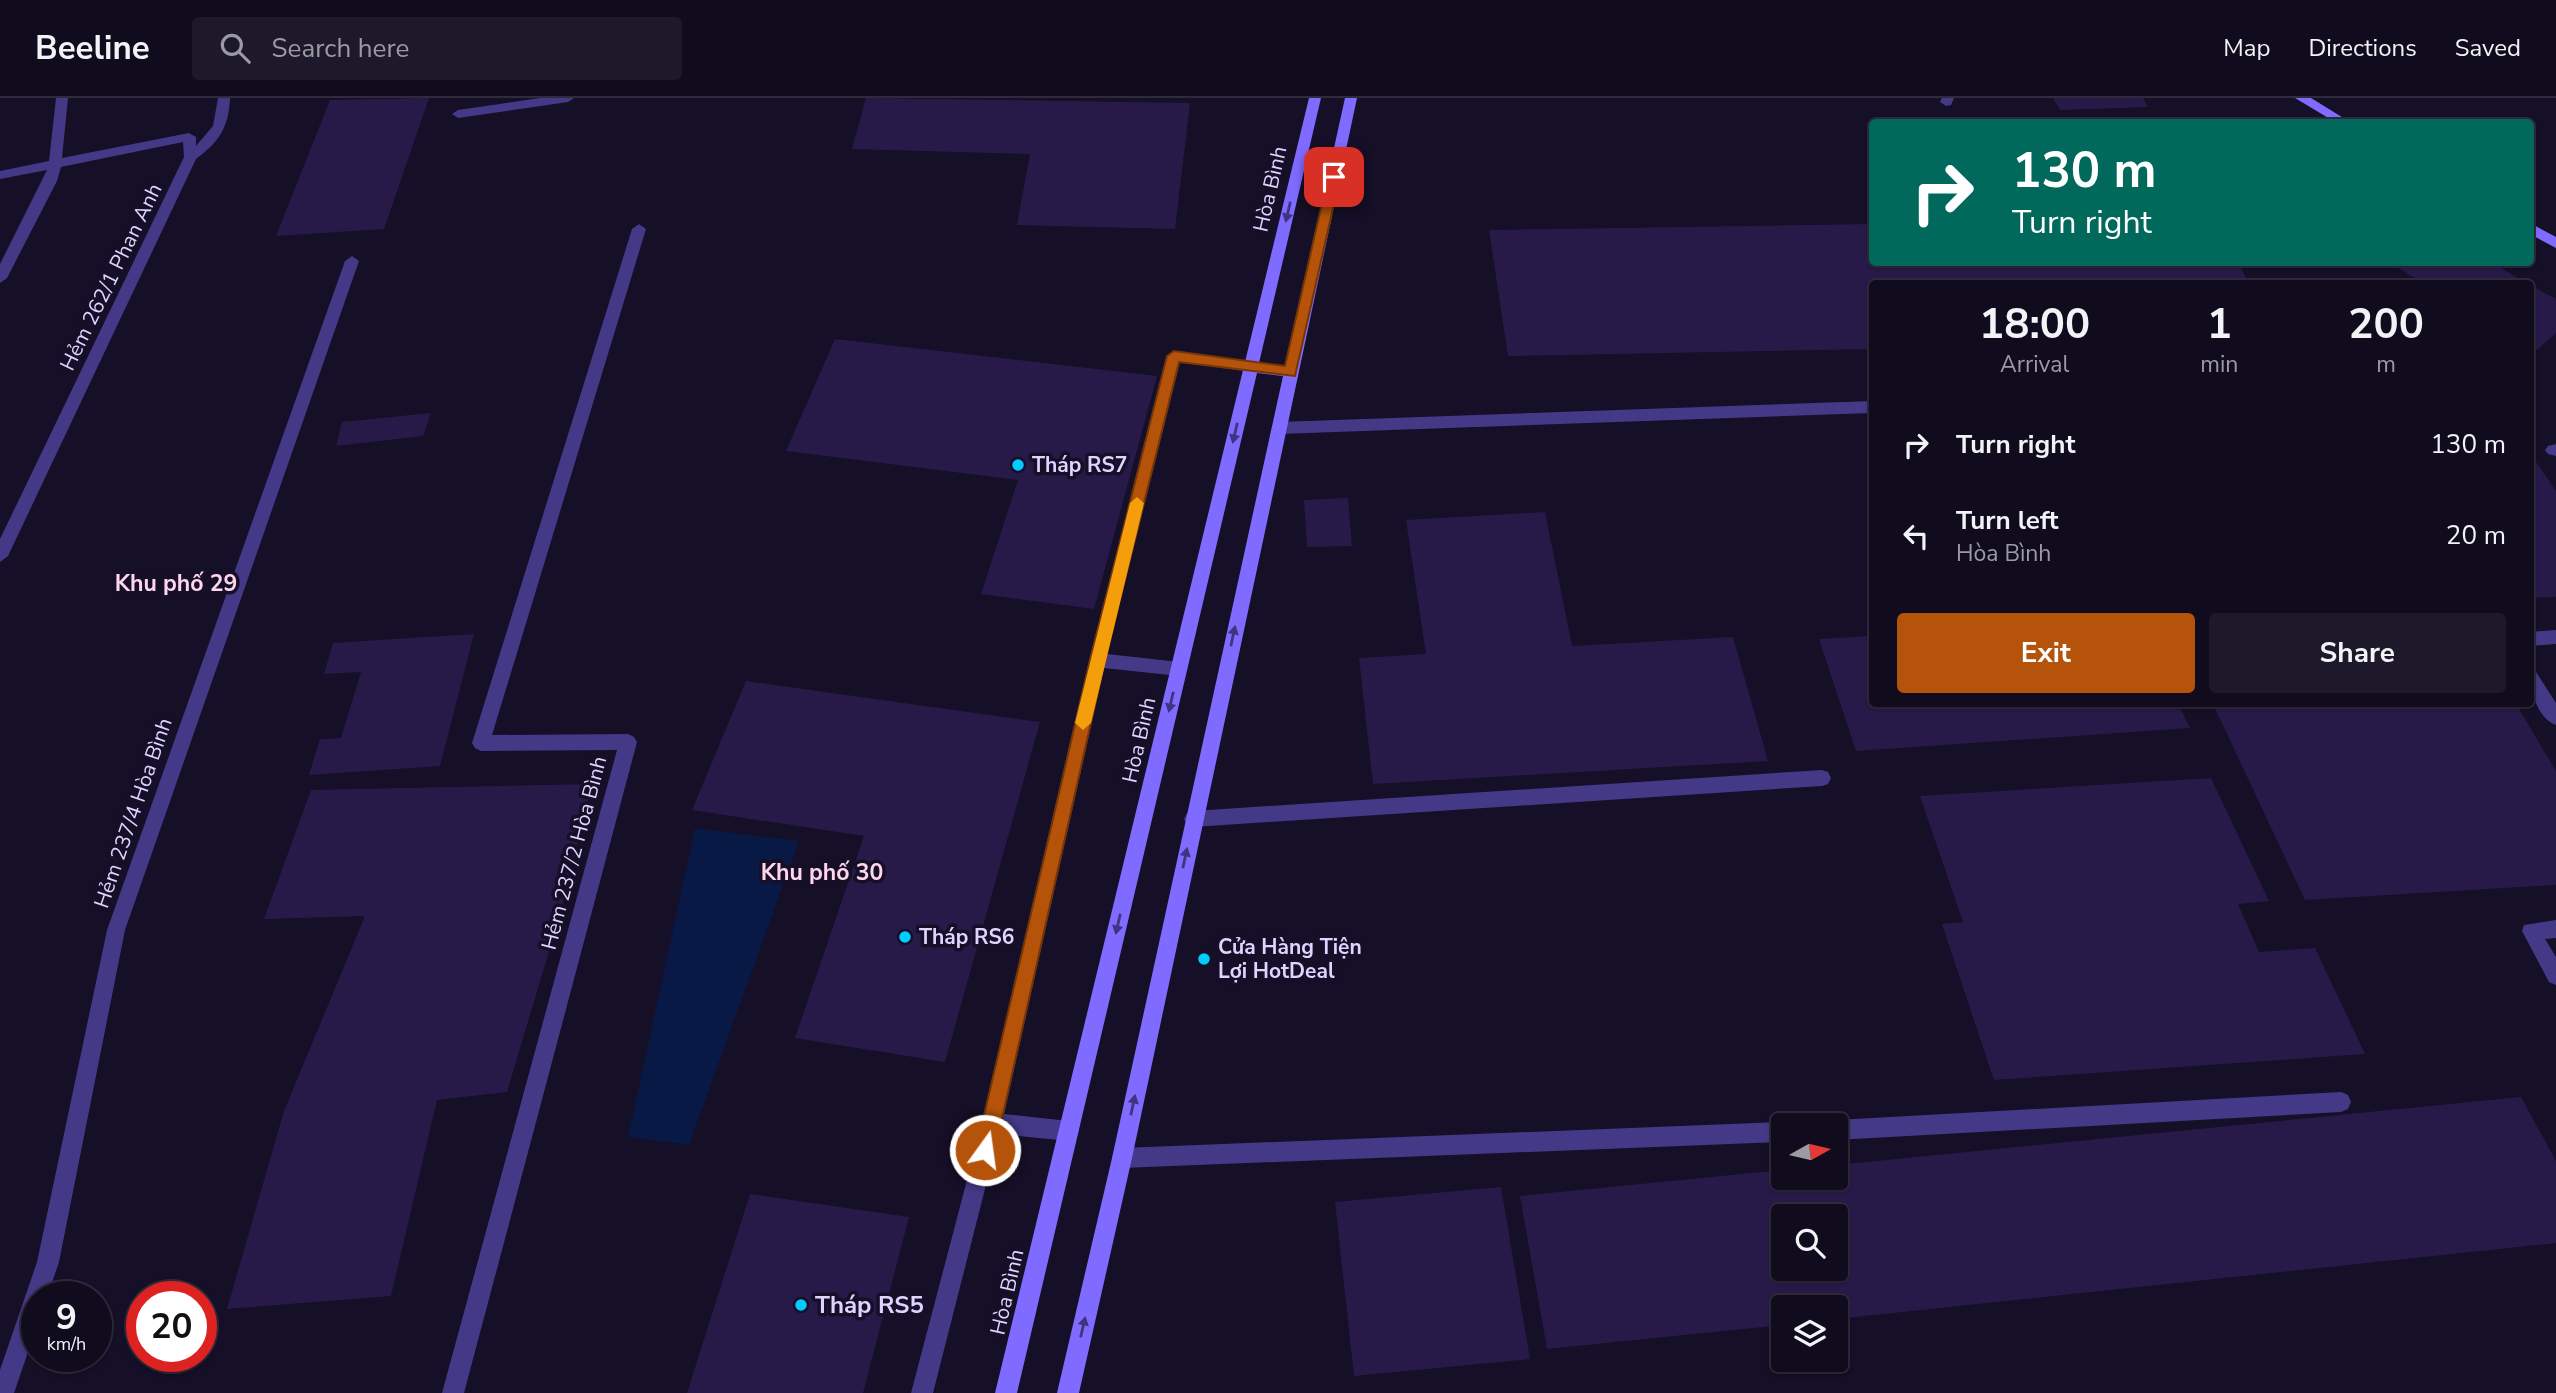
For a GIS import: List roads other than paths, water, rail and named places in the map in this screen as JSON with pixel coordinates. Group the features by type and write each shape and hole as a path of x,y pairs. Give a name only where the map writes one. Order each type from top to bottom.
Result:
{"main road":[{"name":"Hòa Bình","path":"1006,1393 1315,98"},
{"path":"1068,1393 1122,1158 1352,98"},
{"path":"2301,98 2339,119"},
{"path":"2534,230 2556,243"},
{"path":"1251,367 1291,372"}],"street":[{"path":"0,278 41,200 55,164 62,98"},
{"path":"191,157 218,134 223,121 224,98"},
{"path":"458,114 568,98"},
{"path":"0,175 189,136 191,157"},
{"name":"Hẻm 262/1 Phan Anh","path":"0,556 191,157"},
{"name":"Hẻm 237/2 Hòa Bình","path":"453,1393 628,742 481,743 639,229"},
{"name":"Hẻm 237/4 Hòa Bình","path":"3,1393 48,1262 116,930 352,261"},
{"path":"922,1393 992,1123 1097,660 1174,356 1251,367"},
{"path":"1279,428 1869,407"},
{"path":"2534,639 2556,637"},
{"path":"1097,660 1179,669"},
{"path":"2534,683 2556,718"},
{"path":"1194,818 1822,779"},
{"path":"2556,929 2531,931 2556,976"},
{"path":"1848,1129 2341,1102"},
{"path":"992,1123 1069,1131"},
{"path":"1122,1158 1771,1132"}],"water":[{"path":"695,828 799,841 689,1145 628,1137"}],"place":[{"name":"Tháp RS7","path":"1018,465"},
{"name":"Tháp RS6","path":"905,937"},
{"name":"Cửa Hàng Tiện Lợi HotDeal","path":"1204,959"},
{"name":"Tháp RS5","path":"801,1305"}],"district":[{"name":"Khu phố 29","path":"176,583"},
{"name":"Khu phố 30","path":"822,872"}]}
